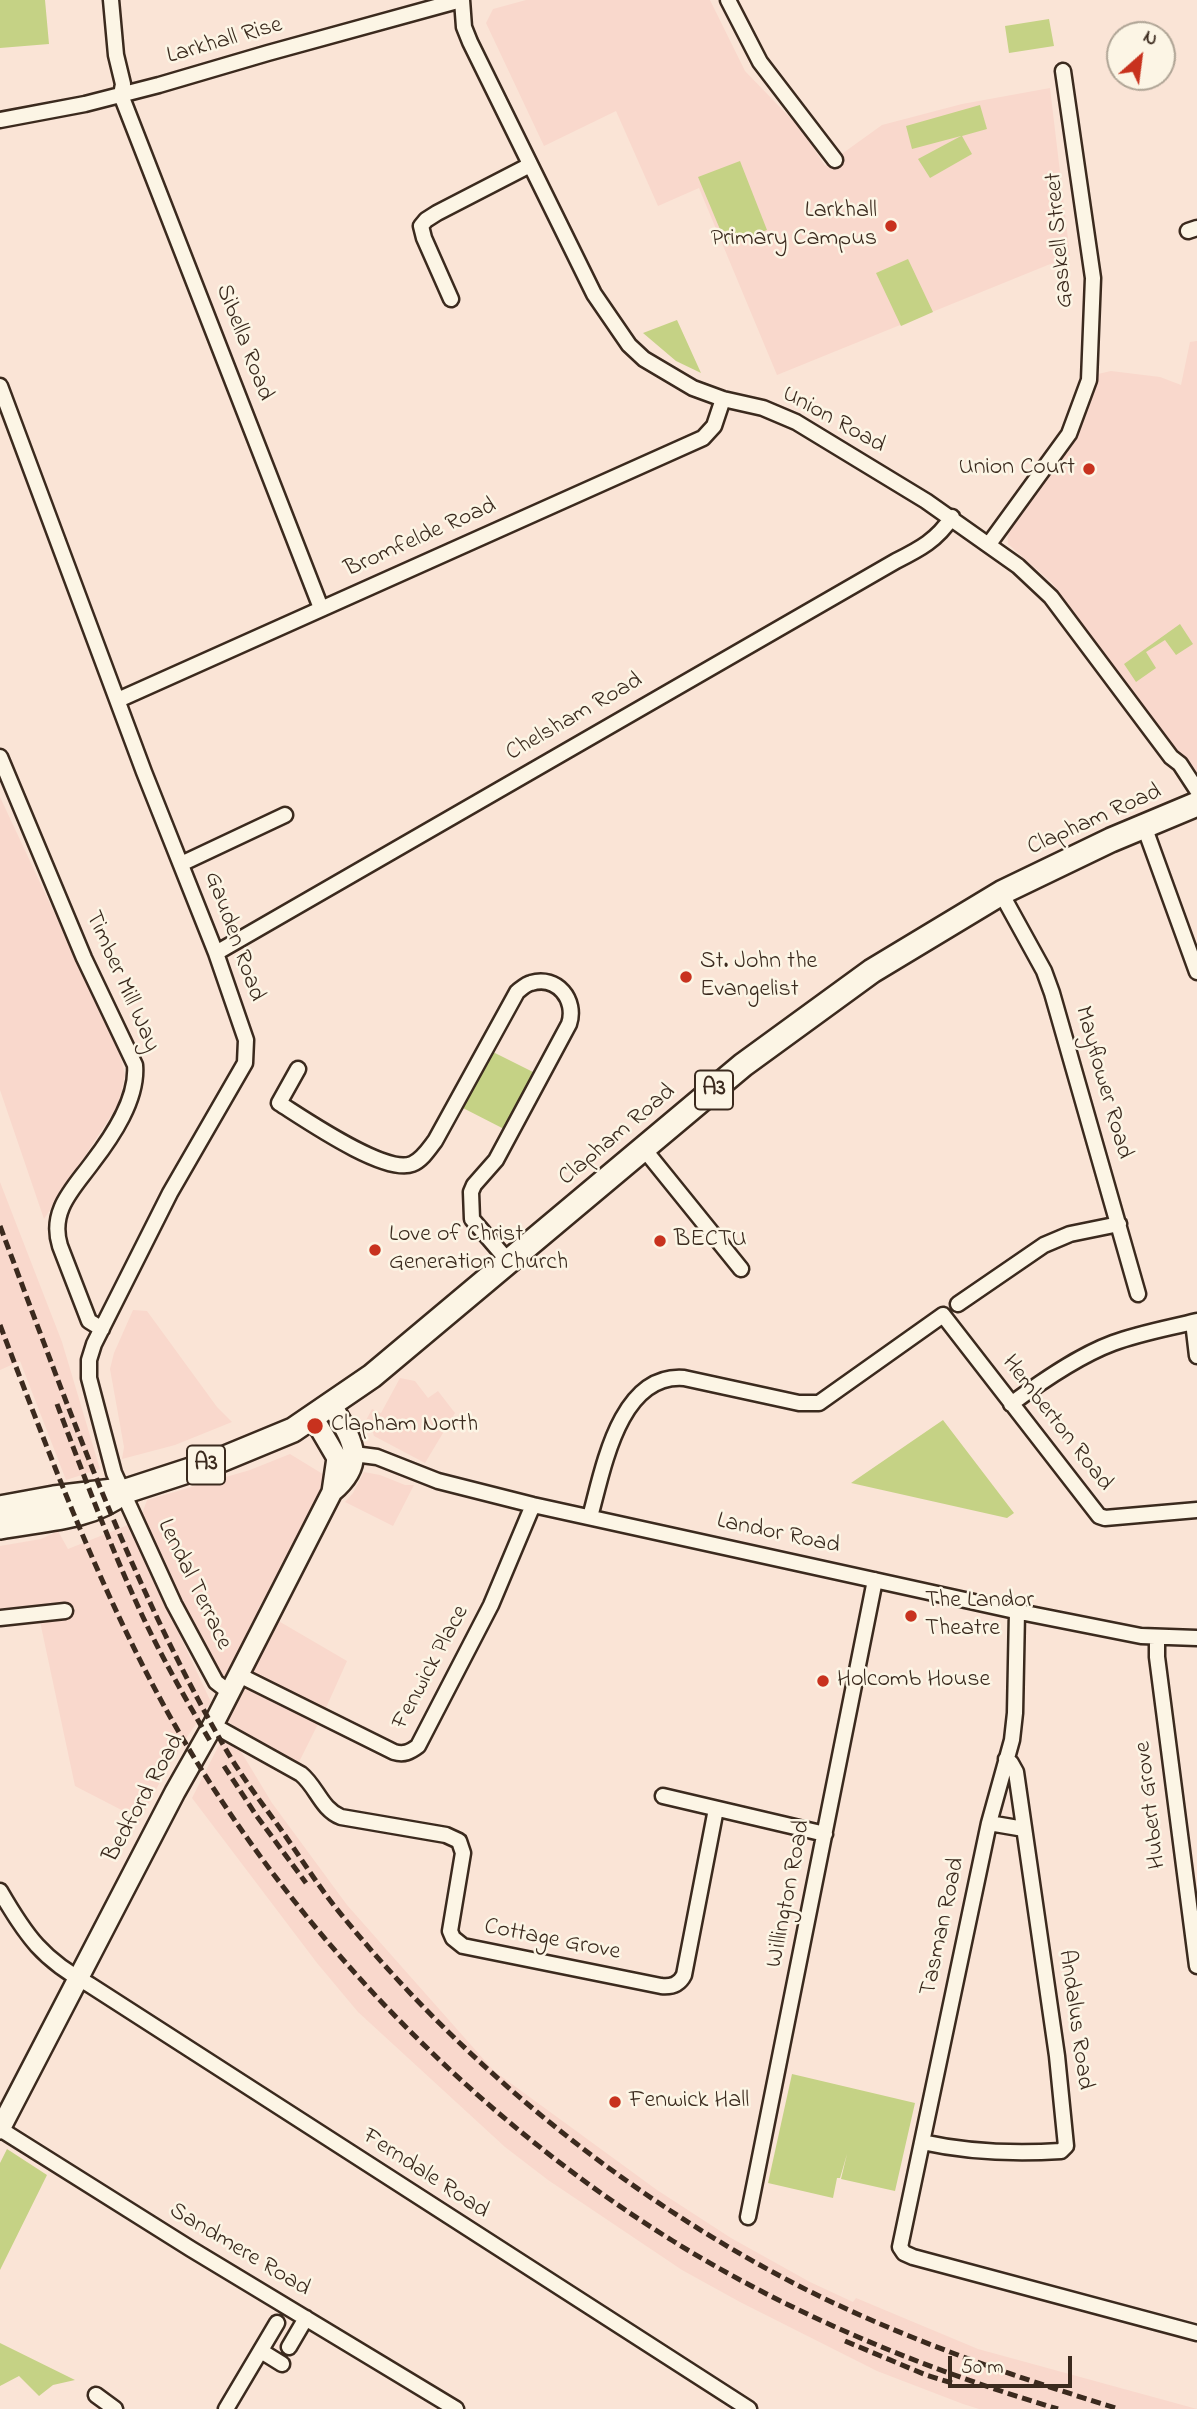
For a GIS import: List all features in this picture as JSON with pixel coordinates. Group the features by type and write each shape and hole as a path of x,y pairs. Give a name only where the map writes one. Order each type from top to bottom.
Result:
{"highway":[{"name":"Clapham Road","path":"322,1410 372,1376 743,1065 841,993 935,931 1001,893 1099,845 1197,804"},
{"name":"A3","path":"0,1527 81,1513 116,1498 123,1492 271,1440 322,1410"},
{"name":"A3","path":"0,1508 108,1491 123,1492"}],"main road":[{"path":"322,1410 347,1433 354,1454"},
{"name":"Bedford Road","path":"0,2129 175,1792 213,1725 332,1492 337,1458 322,1410"},
{"name":"Bedford Road","path":"332,1492 346,1480 354,1464 354,1454"}],"street":[{"name":"Sibella Road","path":"111,0 123,84 121,95 321,608"},
{"name":"Larkhall Rise","path":"0,120 121,95 461,0"},
{"name":"Union Road","path":"461,0 466,33 530,165 594,295 629,345 644,359 675,379 723,400 780,414 952,517 1018,566 1051,597 1197,789"},
{"path":"728,0 760,62 835,160"},
{"name":"Gaskell Street","path":"989,544 1069,434 1089,380 1093,278 1063,71"},
{"path":"451,299 421,226 437,213 530,165"},
{"name":"Gauden Road","path":"0,386 144,772 216,953 246,1040 245,1063 170,1194 89,1360 89,1378 112,1466 123,1492"},
{"name":"Bromfelde Road","path":"118,700 703,438 714,426 723,400"},
{"name":"Chelsham Road","path":"216,953 667,691 925,547 944,530 952,517"},
{"name":"Timber Mill Way","path":"0,757 84,958 135,1065 136,1078 128,1106 94,1161 67,1195 57,1222 56,1234 89,1321 102,1329"},
{"path":"181,864 285,816"},
{"path":"1144,826 1197,972"},
{"name":"Mayflower Road","path":"1001,893 1044,971 1052,993 1138,1294"},
{"path":"298,1069 279,1103 359,1152 403,1165 411,1164 423,1157 435,1141 517,992 529,983 545,981 562,990 571,1002 569,1024 496,1160 471,1192 472,1219 509,1262"},
{"path":"644,1149 741,1269"},
{"path":"958,1304 1051,1241 1070,1234 1119,1224"},
{"name":"Hemberton Road","path":"590,1517 618,1425 637,1398 658,1382 666,1378 684,1378 799,1403 819,1403 943,1315 1099,1516 1105,1518 1197,1510"},
{"path":"1012,1404 1060,1371 1104,1347 1128,1338 1195,1322 1197,1356"},
{"name":"Landor Road","path":"354,1454 377,1457 438,1481 533,1505 1081,1626 1157,1637 1197,1638"},
{"name":"Lendal Terrace","path":"123,1492 174,1604 216,1682 229,1692"},
{"name":"Fenwick Place","path":"239,1675 394,1752 401,1754 413,1750 418,1746 491,1605 533,1505"},
{"name":"Willington Road","path":"748,2217 875,1580"},
{"path":"0,1619 65,1611"},
{"name":"Tasman Road","path":"1017,1612 1012,1740 989,1823 900,2239 901,2250 913,2257 1197,2333"},
{"name":"Hubert Grove","path":"1157,1637 1157,1657 1197,1966"},
{"name":"Cottage Grove","path":"213,1725 301,1774 309,1780 331,1812 446,1835 459,1841 463,1853 450,1931 453,1938 463,1946 661,1986 670,1987 684,1975 716,1809"},
{"name":"Andalus Road","path":"922,2142 1016,2152 1061,2151 1066,2146 1053,2032 1016,1772 1012,1763 1006,1759"},
{"path":"663,1796 825,1834"},
{"path":"989,1823 1024,1829"},
{"name":"Ferndale Road","path":"0,1891 22,1928 58,1967 749,2409"},
{"name":"Sandmere Road","path":"0,2129 456,2409"},
{"path":"289,2347 306,2318"},
{"path":"226,2409 277,2323"},
{"path":"261,2351 282,2364"},
{"path":"96,2395 115,2409"}],"shaded area":[{"name":"Larkhall Primary Campus","path":"526,0 710,0 745,71 803,131 825,166 882,125 962,104 1050,88 1070,256 777,375 699,188 658,206 616,111 544,146 486,23 493,9"},
{"path":"1197,341 1197,782 1174,746 1160,734 1052,583 1008,544 1007,527 1087,412 1098,374 1111,371 1160,377 1181,385 1190,342"},
{"path":"0,797 119,1051 125,1075 118,1105 44,1219 0,1090"},
{"path":"0,1182 62,1342 100,1469 66,1480 20,1361 0,1370"},
{"path":"133,1310 147,1311 217,1407 232,1422 175,1445 122,1459 124,1447 110,1369"},
{"path":"400,1378 415,1381 428,1398 438,1391 455,1413 425,1463 374,1436 372,1429 364,1424 372,1409 381,1413"},
{"path":"290,1454 326,1476 330,1487 258,1609 347,1661 298,1764 237,1730 226,1718 237,1695 214,1667 142,1514 147,1500 250,1470"},
{"path":"364,1472 405,1485 414,1485 393,1526 345,1502"},
{"path":"128,1525 211,1702 172,1759 139,1822 135,1817 75,1786 38,1612 0,1616 0,1546 41,1539 58,1531 68,1549"},
{"path":"221,1741 240,1750 272,1803 347,1905 494,2071 657,2190 731,2238 810,2282 853,2302 856,2298 978,2349 1197,2409 979,2409 963,2404 877,2371 740,2302 682,2270 548,2180 505,2147 358,2012 317,1963 192,1798"}],"green space":[{"path":"0,0 45,0 49,44 0,48"},
{"path":"1049,19 1054,46 1009,53 1005,26"},
{"path":"980,105 987,129 962,136 972,154 930,178 918,159 961,136 912,149 906,126"},
{"path":"740,161 767,230 727,246 698,177"},
{"path":"908,259 933,312 901,326 876,273"},
{"path":"677,320 701,373 676,361 643,333"},
{"path":"1180,624 1193,644 1176,655 1165,640 1146,652 1156,668 1136,682 1124,664"},
{"path":"493,1052 533,1072 504,1129 463,1108"},
{"path":"943,1420 1014,1513 1007,1518 851,1483"},
{"path":"792,2074 915,2103 895,2191 841,2179 847,2154 840,2178 837,2178 833,2198 768,2183"},
{"path":"7,2149 47,2175 0,2270 0,2163"},
{"path":"0,2343 75,2380 53,2385 39,2396 19,2376 0,2386"}],"railway":[{"path":"0,1226 103,1495 131,1561 193,1690 241,1773 329,1899 384,1965 436,2020 548,2121 608,2167 734,2250 799,2286 916,2339 996,2369 1119,2409"},
{"path":"0,1325 95,1565 163,1704 211,1784 264,1861 322,1935 384,2005 451,2071 522,2133 596,2189 718,2268 860,2338 958,2376 1058,2409"},
{"path":"57,1404 137,1604 162,1656 210,1741"},
{"path":"224,1766 306,1883"},
{"path":"845,2341 952,2383"}],"place":[{"name":"Larkhall Primary Campus","path":"891,226"},
{"name":"Union Court","path":"1089,469"},
{"name":"St. John the Evangelist","path":"686,977"},
{"name":"BECTU","path":"660,1241"},
{"name":"Love of Christ Generation Church","path":"375,1250"},
{"name":"Clapham North","path":"315,1426"},
{"name":"The Landor Theatre","path":"911,1616"},
{"name":"Holcomb House","path":"823,1681"},
{"name":"Fenwick Hall","path":"615,2102"}]}
